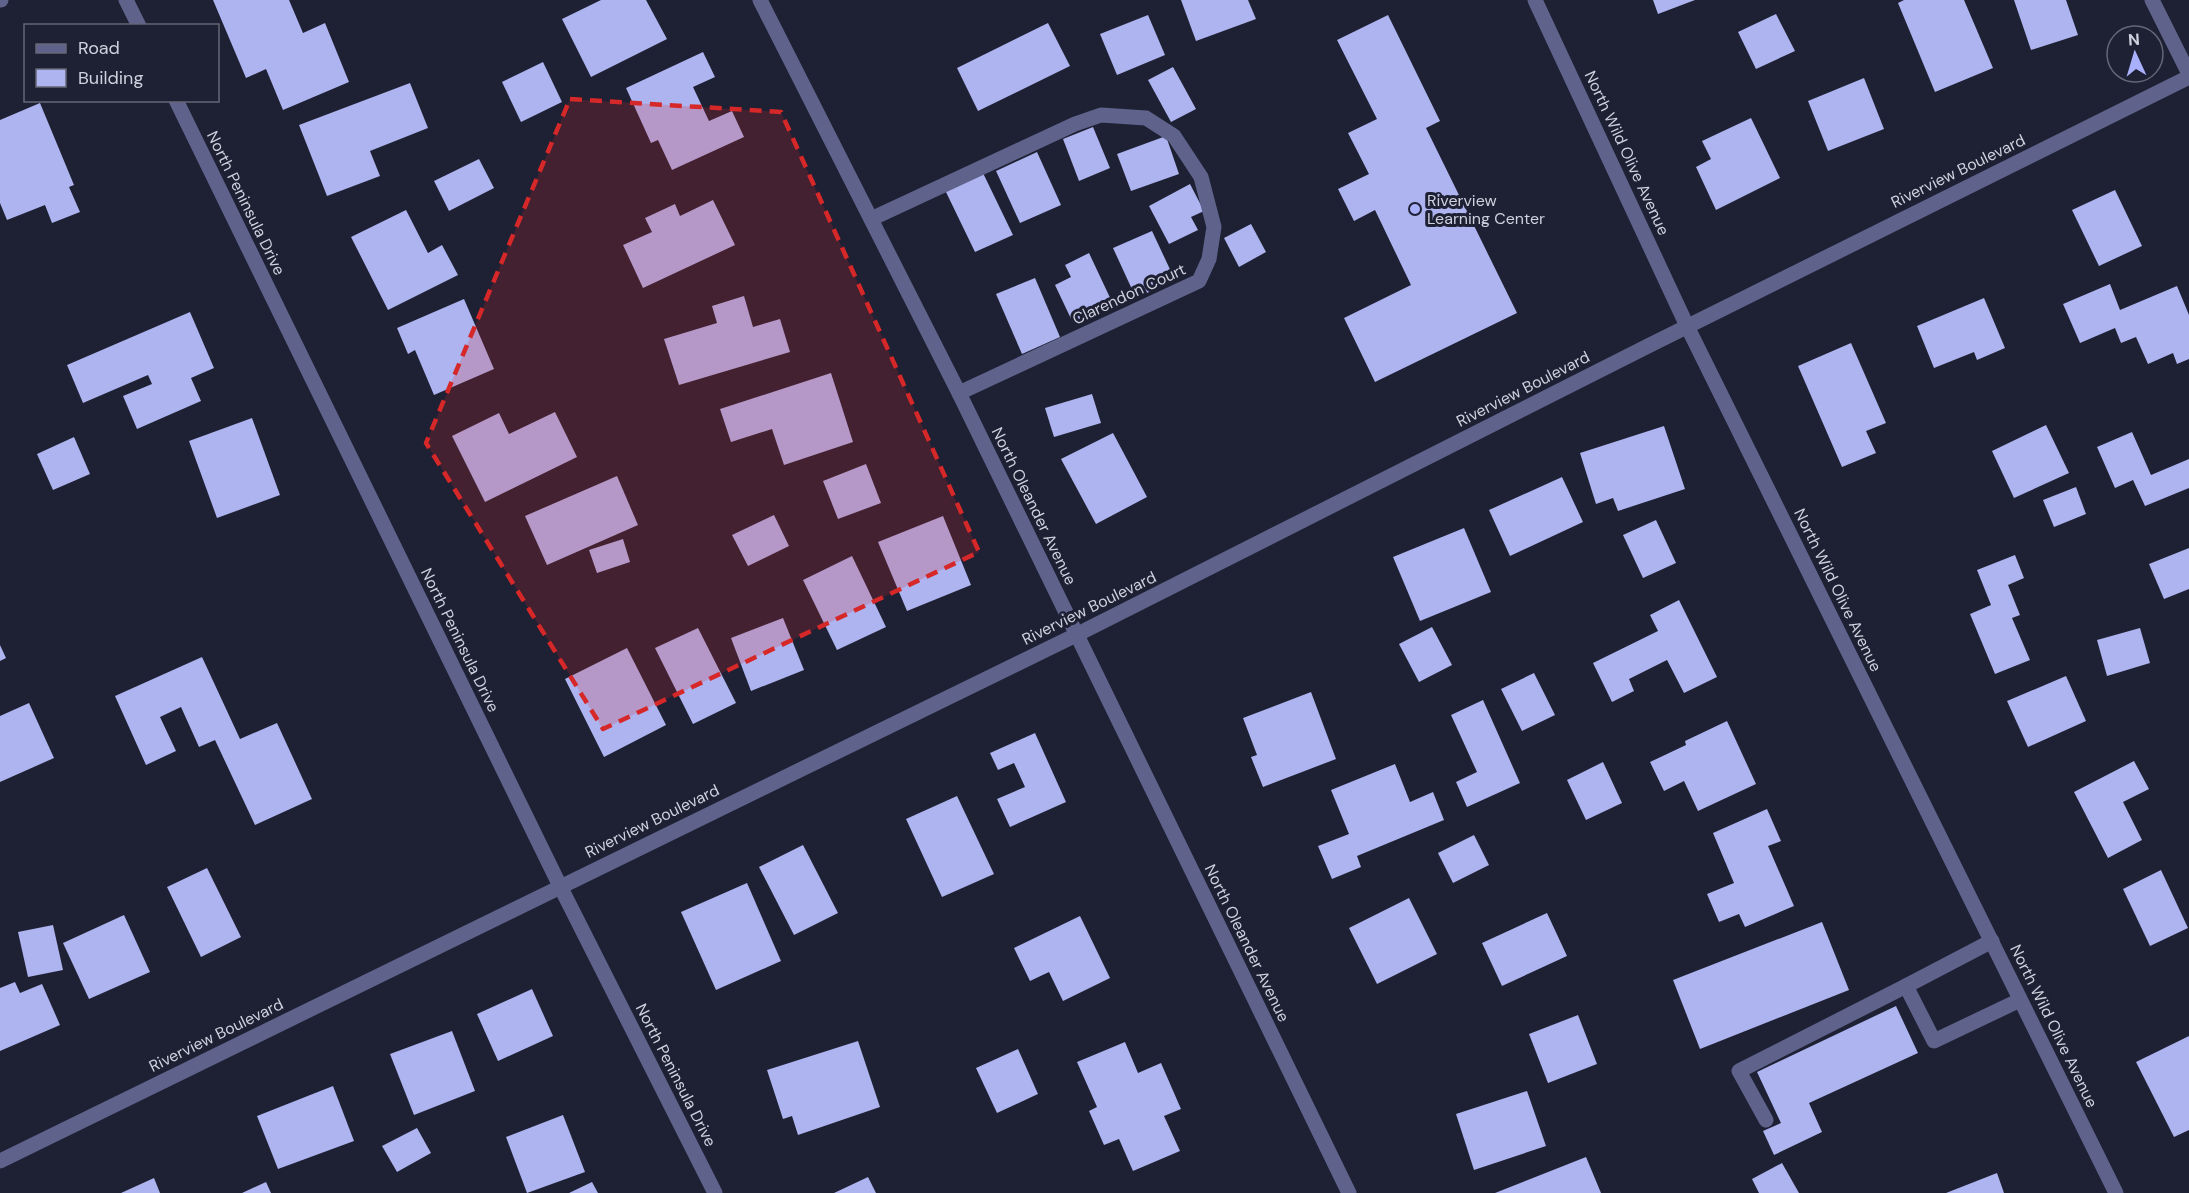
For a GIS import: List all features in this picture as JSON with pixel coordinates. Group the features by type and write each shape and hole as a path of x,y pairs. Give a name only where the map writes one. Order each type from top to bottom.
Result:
{"street":[{"path":"126,0 138,24"},
{"name":"North Oleander Avenue","path":"760,0 959,393 1349,1193"},
{"name":"North Wild Olive Avenue","path":"1535,0 1687,326 2116,1193"},
{"path":"2152,0 2189,75"},
{"name":"Riverview Boulevard","path":"0,1161 1076,635 2189,75"},
{"name":"North Peninsula Drive","path":"177,102 560,886 715,1193"},
{"name":"Clarendon Court","path":"871,219 1075,124 1101,115 1146,118 1174,136 1201,177 1214,227 1209,259 1199,281 959,393"},
{"path":"1766,1120 1739,1071 1992,941"},
{"path":"1906,986 1934,1041 2020,1000"}],"highlighted area":[{"path":"570,99 781,112 979,552 603,729 426,443"}],"building":[{"path":"213,0 289,0 303,33 325,23 349,82 283,110 266,69 246,78"},
{"path":"601,0 646,0 667,39 591,77 562,19"},
{"path":"1181,0 1248,0 1256,19 1196,41"},
{"path":"1653,0 1695,0 1658,14"},
{"path":"1904,0 1964,0 1993,68 1935,92 1898,3"},
{"path":"2014,0 2066,0 2078,35 2031,50"},
{"path":"1776,14 1795,51 1756,69 1738,32"},
{"path":"1148,15 1165,55 1117,75 1100,34"},
{"path":"1388,15 1440,121 1426,128 1517,313 1375,382 1344,318 1411,285 1375,210 1354,221 1338,189 1369,174 1348,133 1377,119 1337,40"},
{"path":"1048,23 1070,66 978,111 957,68"},
{"path":"703,52 715,77 693,87 709,121 732,111 744,137 672,170 658,140 651,143 626,88"},
{"path":"543,62 562,102 521,122 502,82"},
{"path":"1173,67 1196,109 1171,122 1148,80"},
{"path":"1864,78 1884,129 1828,151 1808,101"},
{"path":"410,83 428,128 370,151 380,176 327,196 299,125"},
{"path":"40,103 74,185 69,187 80,212 52,223 45,205 7,220 0,203 0,120"},
{"path":"1751,118 1780,178 1716,210 1696,167 1711,159 1702,141"},
{"path":"1093,127 1110,168 1079,181 1063,139"},
{"path":"1166,136 1179,174 1131,191 1117,154"},
{"path":"1037,152 1061,205 1020,223 996,171"},
{"path":"479,159 494,188 449,211 434,181"},
{"path":"983,173 1013,235 975,252 945,190"},
{"path":"1190,184 1204,211 1191,217 1198,230 1169,244 1149,206"},
{"path":"2115,190 2142,246 2099,266 2072,210"},
{"path":"713,200 735,245 643,288 623,245 652,232 645,218 675,204 680,216"},
{"path":"406,210 428,253 442,245 458,275 388,310 351,237"},
{"path":"1251,224 1266,252 1239,267 1224,238"},
{"path":"1152,231 1175,280 1136,298 1113,248"},
{"path":"1089,253 1113,304 1073,323 1055,285 1071,277 1065,265"},
{"path":"1035,278 1060,337 1022,354 996,294"},
{"path":"2110,284 2120,310 2177,286 2189,315 2189,359 2177,364 2173,353 2148,364 2136,337 2121,343 2115,328 2080,343 2063,304"},
{"path":"744,296 753,327 780,319 790,352 679,385 664,339 717,323 712,306"},
{"path":"1984,298 2005,348 1977,360 1974,352 1934,368 1917,326"},
{"path":"464,299 494,369 434,395 415,350 408,354 397,328"},
{"path":"190,312 214,368 191,378 201,401 137,429 123,396 152,384 148,375 83,403 67,365"},
{"path":"1851,343 1886,423 1866,431 1876,453 1842,467 1798,366"},
{"path":"831,373 853,442 784,465 772,429 731,442 720,409"},
{"path":"1092,394 1101,423 1054,437 1045,408"},
{"path":"555,412 577,457 485,502 452,436 499,413 509,434"},
{"path":"252,418 280,495 217,518 189,441"},
{"path":"2046,425 2069,473 2014,498 1992,451"},
{"path":"1664,426 1685,489 1618,511 1613,498 1596,504 1580,453"},
{"path":"2132,432 2151,475 2189,459 2189,488 2145,506 2133,480 2115,488 2097,447"},
{"path":"1113,433 1147,497 1096,524 1061,459"},
{"path":"74,437 90,474 53,490 37,454"},
{"path":"866,464 881,503 838,519 823,481"},
{"path":"617,476 638,525 547,565 525,516"},
{"path":"1562,477 1583,522 1510,556 1489,510"},
{"path":"2076,487 2086,514 2054,527 2043,500"},
{"path":"774,515 789,546 748,566 732,535"},
{"path":"943,516 971,585 907,611 878,542"},
{"path":"1656,520 1676,563 1643,578 1623,535"},
{"path":"1464,528 1491,592 1420,621 1393,557"},
{"path":"623,539 630,562 597,573 589,550"},
{"path":"2189,548 2189,589 2164,599 2149,564"},
{"path":"2015,555 2024,578 2008,585 2020,615 2012,618 2030,660 1995,674 1970,614 1991,605 1977,570"},
{"path":"852,556 886,627 837,650 803,580"},
{"path":"1679,600 1717,677 1684,693 1667,660 1629,679 1634,691 1612,702 1593,663 1658,631 1650,615"},
{"path":"783,618 804,670 751,691 731,638"},
{"path":"1432,627 1452,665 1419,682 1399,644"},
{"path":"698,628 736,703 693,724 655,648"},
{"path":"2140,628 2150,663 2107,676 2097,640"},
{"path":"0,645 6,658 0,661"},
{"path":"627,648 666,725 604,757 565,679"},
{"path":"202,657 240,739 277,723 312,799 255,825 215,740 199,747 181,707 160,717 176,751 146,765 115,696"},
{"path":"1534,673 1555,715 1522,731 1501,689"},
{"path":"2066,676 2086,721 2028,747 2007,701"},
{"path":"1311,692 1336,759 1263,787 1251,757 1257,755 1243,718"},
{"path":"1483,700 1520,783 1467,807 1456,782 1477,772 1451,715"},
{"path":"29,703 54,758 0,782 0,716"},
{"path":"1727,721 1756,784 1698,811 1684,781 1664,791 1650,762 1686,745 1685,741"},
{"path":"1035,733 1066,802 1010,827 997,799 1025,787 1014,763 998,770 990,753"},
{"path":"2134,761 2149,789 2123,802 2142,840 2108,858 2074,792"},
{"path":"1603,762 1622,803 1586,820 1567,780"},
{"path":"1395,764 1410,802 1433,792 1444,820 1357,856 1361,867 1332,879 1318,846 1349,834 1331,790"},
{"path":"957,796 994,874 942,897 906,819"},
{"path":"1767,809 1781,841 1768,846 1794,906 1745,927 1739,914 1719,922 1707,894 1734,883 1713,833"},
{"path":"1474,835 1489,865 1453,883 1438,853"},
{"path":"803,845 838,913 794,935 759,867"},
{"path":"207,868 241,937 201,957 167,887"},
{"path":"2161,870 2188,928 2150,946 2123,889"},
{"path":"747,883 781,961 716,990 681,912"},
{"path":"1409,898 1437,954 1377,984 1349,928"},
{"path":"1547,913 1567,956 1502,986 1482,943"},
{"path":"124,915 150,972 89,999 63,943"},
{"path":"1080,916 1110,978 1063,1001 1049,972 1030,981 1014,948"},
{"path":"1822,922 1849,990 1700,1049 1673,980"},
{"path":"53,925 63,970 28,977 18,932"},
{"path":"15,982 20,993 42,984 60,1025 0,1051 0,988"},
{"path":"532,989 553,1036 498,1061 477,1014"},
{"path":"1896,1006 1918,1053 1809,1103 1822,1132 1774,1155 1763,1131 1781,1123 1757,1072"},
{"path":"1578,1015 1597,1064 1548,1083 1529,1034"},
{"path":"452,1031 475,1091 414,1115 390,1054"},
{"path":"2189,1036 2189,1130 2174,1137 2136,1062"},
{"path":"858,1041 880,1107 798,1135 792,1116 783,1119 767,1070"},
{"path":"1125,1042 1138,1073 1161,1063 1181,1109 1164,1116 1180,1151 1133,1171 1119,1139 1104,1145 1089,1111 1097,1107 1077,1062"},
{"path":"1018,1049 1038,1094 997,1113 976,1068"},
{"path":"333,1086 354,1141 278,1169 257,1116"},
{"path":"1527,1091 1546,1146 1474,1170 1456,1114"},
{"path":"563,1115 585,1172 527,1193 506,1137"},
{"path":"417,1128 431,1153 397,1172 382,1146"},
{"path":"1586,1157 1601,1193 1495,1193"},
{"path":"1782,1163 1799,1193 1759,1193 1752,1179"},
{"path":"1997,1173 2004,1193 1946,1193"},
{"path":"868,1177 876,1193 834,1193"},
{"path":"154,1178 160,1193 121,1193"},
{"path":"266,1182 271,1193 242,1193"},
{"path":"592,1182 598,1193 569,1193"}],"place":[{"name":"Riverview Learning Center","path":"1415,209"}]}
